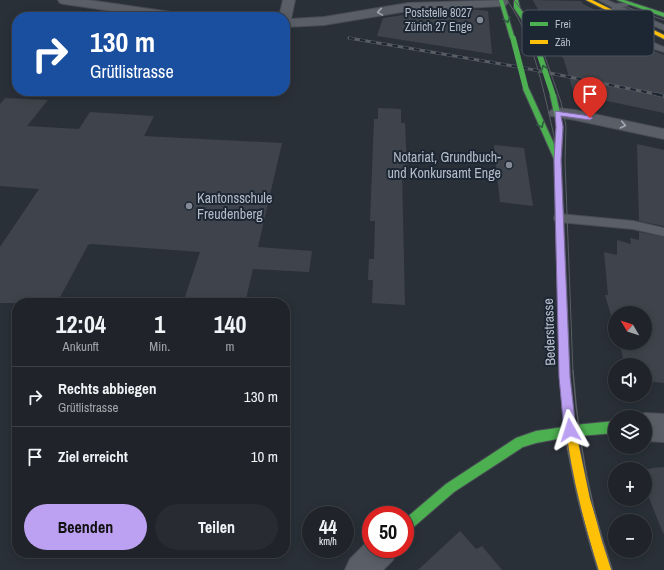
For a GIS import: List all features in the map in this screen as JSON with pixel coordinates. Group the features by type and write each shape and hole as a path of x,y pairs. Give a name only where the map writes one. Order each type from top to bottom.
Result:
{"main road":[{"path":"588,0 616,6 630,3 650,10"},
{"path":"502,1 517,4"},
{"name":"Bederstrasse","path":"502,1 526,89 557,160"},
{"name":"Bederstrasse","path":"517,4 522,14"},
{"path":"654,11 664,15"},
{"path":"654,31 664,37"},
{"name":"Bederstrasse","path":"540,56 553,95 560,127 557,160 565,377 570,430 584,500 604,570"},
{"path":"534,109 557,113"},
{"path":"414,519 450,488 520,442 570,430 608,427"}],"street":[{"path":"64,0 144,12"},
{"path":"286,12 289,0"},
{"path":"290,23 320,21 407,4 502,1"},
{"path":"557,113 575,115 664,134"},
{"path":"652,427 664,428"},
{"path":"361,570 373,558"}],"lane":[{"path":"602,0 616,6 632,10"},
{"path":"610,0 616,6"},
{"path":"654,17 664,20"},
{"path":"654,23 664,28"},
{"path":"654,46 664,50"},
{"path":"559,218 633,225 664,232"}],"building":[{"path":"533,0 581,1 583,4 595,10 538,10"},
{"path":"467,9 488,11 492,54 377,36 383,18 424,12 458,12 458,10"},
{"path":"654,51 664,55 664,113 574,94 562,56 654,56"},
{"path":"5,98 48,100 27,126 79,129 90,112 154,116 144,136 282,143 258,247 312,251 309,272 253,269 246,298 185,298 200,252 91,244 88,245 60,298 12,298 12,303 0,303 0,247 39,189 0,186 0,104"},
{"path":"378,108 401,109 401,123 405,123 407,171 402,171 405,305 372,303 373,280 368,280 369,259 374,259 375,221 370,221 374,119 378,119"},
{"path":"637,144 664,150 664,226 639,221"},
{"path":"494,145 524,148 533,206 500,202"},
{"path":"639,232 664,237 664,383 652,382 652,358 623,358 621,350 652,350 652,306 608,306 605,295 608,295 604,252 617,255 617,240 631,244 630,238 639,240"},
{"path":"664,467 664,533 652,506 652,468"},
{"path":"460,531 476,549 482,546 502,570 418,570"}],"tram line":[{"path":"507,0 522,26"},
{"path":"514,0 522,10"},
{"path":"599,0 621,10"},
{"path":"618,4 635,10"},
{"path":"654,17 664,20"},
{"path":"654,25 664,30"},
{"path":"534,56 554,136 562,372"},
{"path":"545,56 561,102 566,126 565,161 573,372"},
{"path":"562,371 564,417 569,456 582,513 598,570"},
{"path":"573,371 581,447 597,521 612,570"}],"railway":[{"path":"349,38 519,67 656,94"},
{"path":"656,94 661,95"},
{"path":"656,94 664,96"}],"traffic: fast":[{"path":"501,0 513,38"},
{"path":"516,0 517,8 522,16"},
{"path":"619,0 649,10"},
{"path":"654,12 664,15"},
{"path":"513,38 526,89"},
{"path":"540,56 553,95"},
{"path":"526,89 556,157"},
{"path":"553,95 560,127 557,160 565,377 570,432"},
{"path":"414,519 450,488 520,442 536,437 570,431 608,428"}],"traffic: slow":[{"path":"588,0 609,10"},
{"path":"654,32 664,37"},
{"path":"570,432 584,499 605,570"}],"place":[{"name":"Poststelle 8027 Zürich 27 Enge","path":"480,20"},
{"name":"Notariat, Grundbuch- und Konkursamt Enge","path":"509,165"},
{"name":"Kantonsschule Freudenberg","path":"189,206"}],"route":[{"path":"570,430 565,377 557,160 560,127 557,113 590,118"}]}
